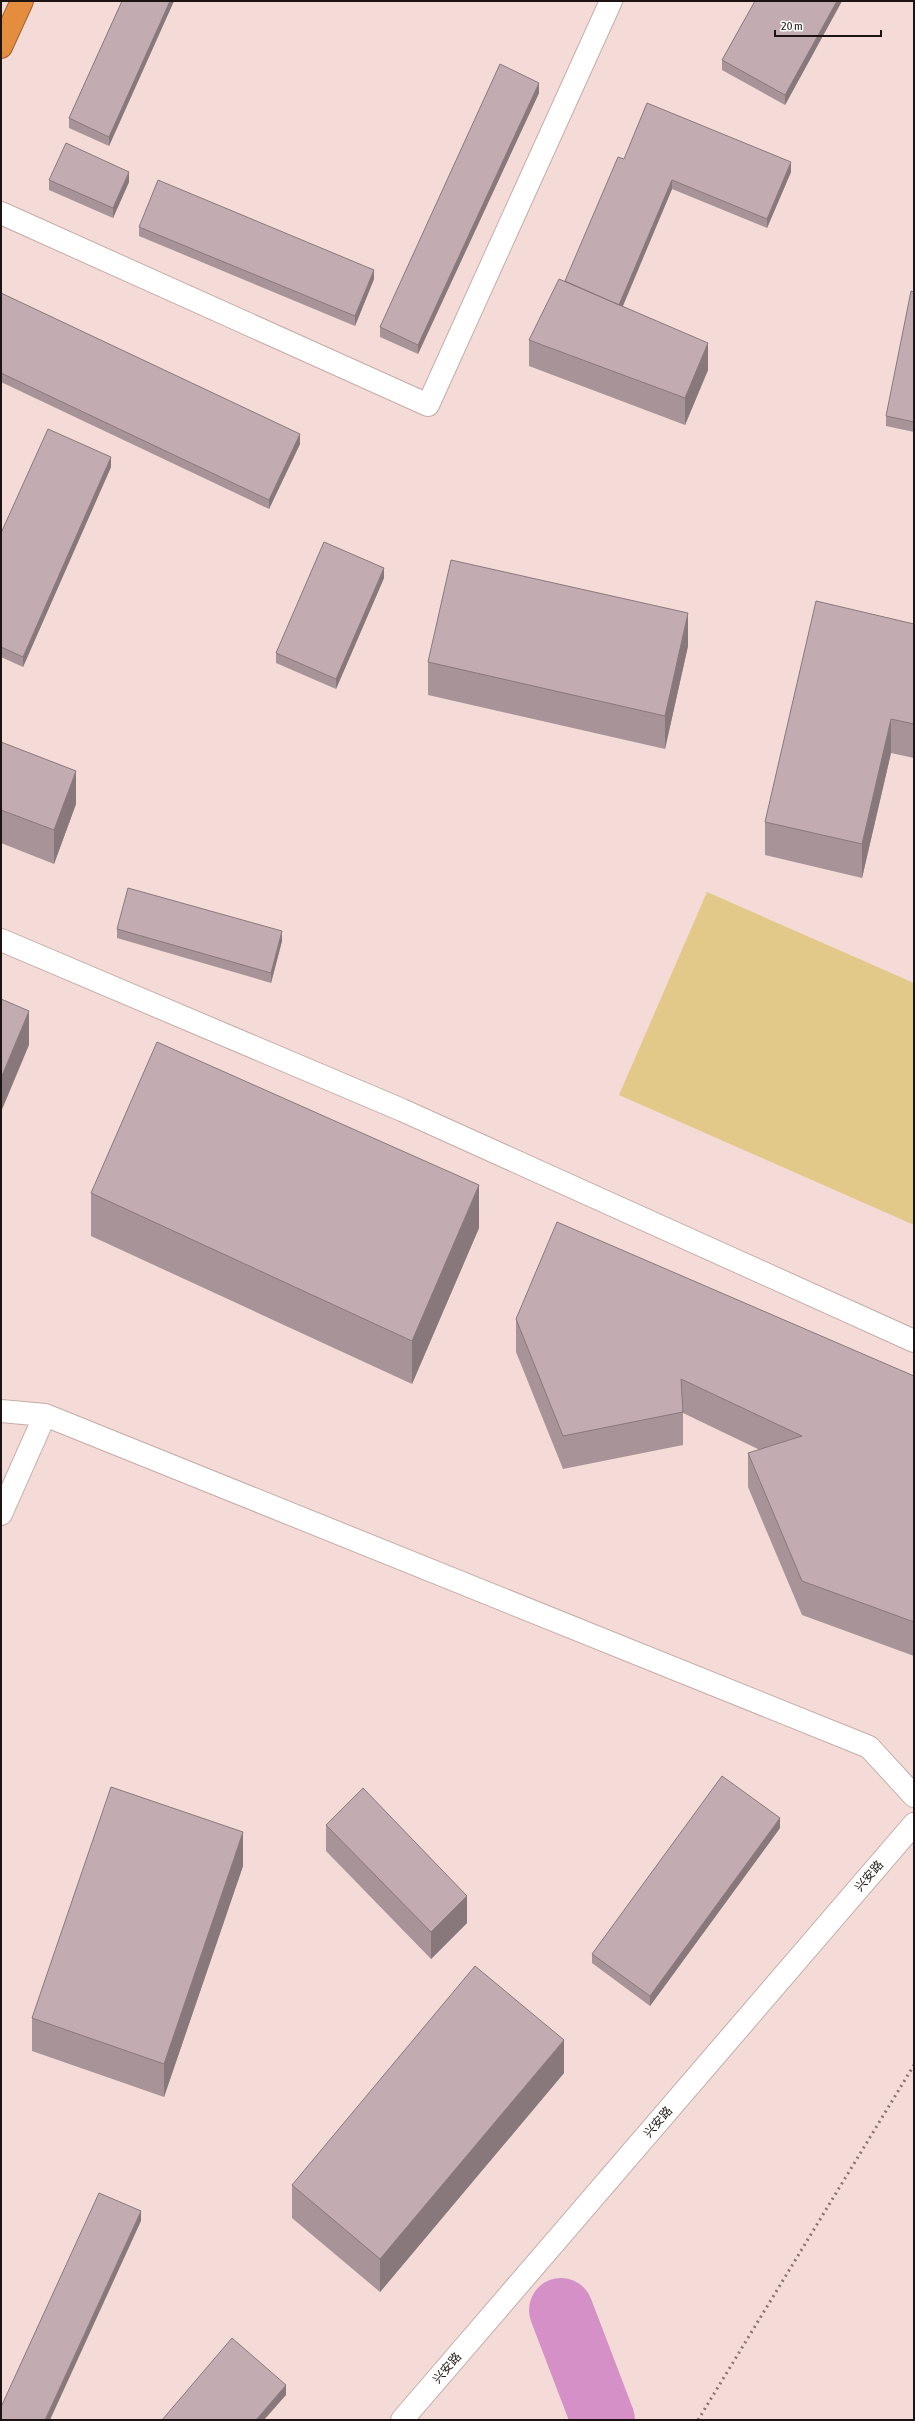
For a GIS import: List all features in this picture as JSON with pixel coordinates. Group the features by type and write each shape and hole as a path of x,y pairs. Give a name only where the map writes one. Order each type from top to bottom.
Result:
{"highway":[{"path":"1,47 22,1"}],"street":[{"path":"1,213 428,405 611,1"},
{"path":"1,940 402,1110 914,1341"},
{"path":"1,1411 45,1416 869,1747 914,1796"},
{"path":"1,1514 45,1416"},
{"name":"兴安路","path":"402,2420 914,1824"}],"shaded area":[{"path":"707,892 914,983 914,1225 619,1095"}],"building":[{"path":"122,1 170,1 109,137 69,118"},
{"path":"755,1 837,1 785,95 722,60"},
{"path":"500,64 539,83 418,345 380,327"},
{"path":"647,103 791,162 767,219 672,180 619,305 565,281 618,157 624,159"},
{"path":"66,143 129,172 113,208 49,180"},
{"path":"158,180 374,270 355,316 139,227"},
{"path":"559,279 708,343 685,398 529,340"},
{"path":"911,291 914,292 914,422 886,416"},
{"path":"1,293 300,434 269,500 1,373"},
{"path":"48,429 111,457 23,657 1,647 1,533"},
{"path":"324,542 384,568 336,679 276,653"},
{"path":"451,560 688,613 665,716 428,662"},
{"path":"816,601 914,624 914,724 891,719 862,844 765,822"},
{"path":"1,742 76,771 54,830 1,810"},
{"path":"128,888 282,931 271,973 117,929"},
{"path":"1,999 29,1011 1,1078"},
{"path":"157,1042 479,1185 412,1341 91,1193"},
{"path":"557,1222 914,1376 914,1622 802,1581 748,1453 802,1436 681,1379 683,1412 563,1436 516,1319"},
{"path":"722,1776 780,1818 650,1996 592,1954"},
{"path":"111,1787 243,1832 164,2064 32,2018"},
{"path":"363,1788 467,1896 431,1932 326,1825"},
{"path":"475,1966 564,2040 380,2259 292,2185"},
{"path":"99,2193 141,2211 45,2420 1,2420 1,2407"},
{"path":"232,2338 286,2385 256,2420 162,2420"}],"waterway":[{"path":"561,2310 603,2420"}],"railway":[{"path":"698,2420 914,2065"}]}
